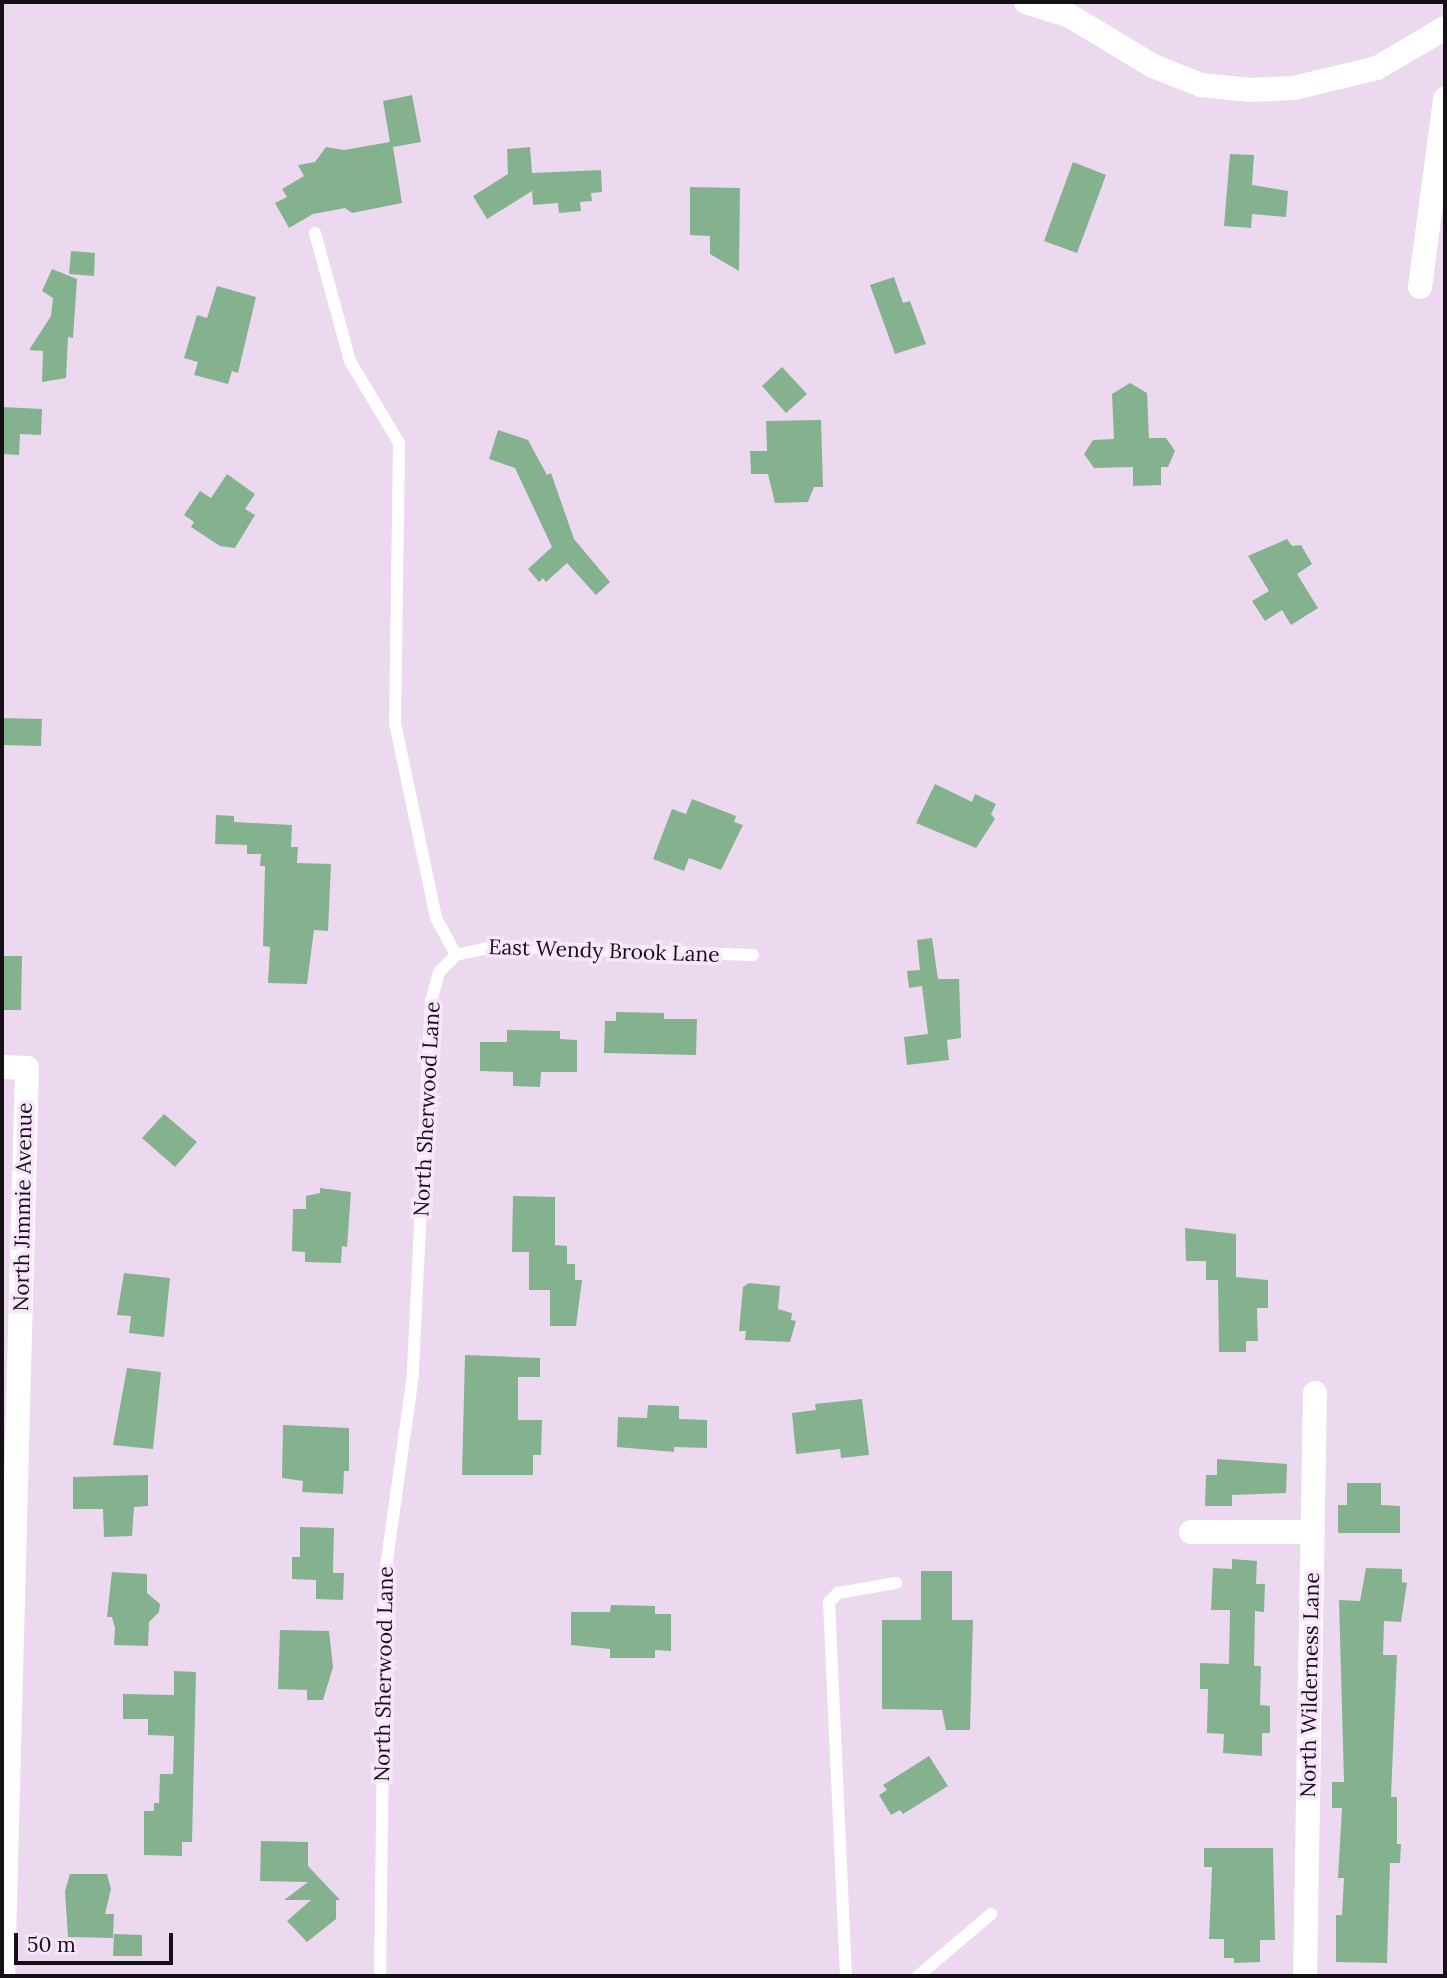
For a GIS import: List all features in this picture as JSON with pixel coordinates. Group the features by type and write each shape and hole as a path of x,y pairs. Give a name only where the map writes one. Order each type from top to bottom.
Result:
{"street":[{"path":"1026,2 1070,16 1153,66 1201,85 1250,90 1294,88 1377,68 1445,28"},
{"path":"1420,287 1445,99"},
{"name":"North Jimmie Avenue","path":"2,1067 27,1068 3,1976"},
{"name":"North Wilderness Lane","path":"1305,1976 1315,1393"},
{"path":"1191,1532 1312,1532"}],"lane":[{"path":"315,233 350,360 399,443 396,723 436,918 456,955"},
{"name":"East Wendy Brook Lane","path":"456,955 497,946 753,955"},
{"name":"North Sherwood Lane","path":"380,1976 385,1575 413,1375 431,1001 439,972 456,955"},
{"path":"846,1976 829,1602 838,1593 896,1583"},
{"path":"918,1976 991,1914"}],"building":[{"path":"412,95 421,142 393,147 402,203 352,213 345,208 313,214 289,228 275,203 287,197 282,189 304,176 298,165 315,162 326,147 344,150 390,142 383,101"},
{"path":"530,147 532,173 601,170 602,192 591,193 592,201 580,202 581,211 559,213 558,203 533,205 532,191 487,219 473,196 508,174 507,149"},
{"path":"1230,154 1254,155 1252,185 1288,191 1286,217 1252,214 1251,228 1224,226"},
{"path":"1073,162 1106,175 1077,253 1044,241"},
{"path":"690,187 740,188 739,271 710,254 710,236 690,235"},
{"path":"71,251 95,253 94,276 69,274"},
{"path":"52,269 77,279 73,338 68,337 66,378 42,382 43,351 29,350 51,316 53,298 42,291"},
{"path":"894,277 903,303 910,301 926,344 895,354 870,285"},
{"path":"217,286 256,297 238,373 232,371 228,384 194,375 198,362 184,358 197,315 207,318"},
{"path":"782,367 807,394 786,413 762,386"},
{"path":"1130,383 1147,393 1149,438 1166,438 1175,451 1168,467 1161,467 1161,485 1133,486 1133,467 1094,468 1084,454 1093,440 1114,439 1112,394"},
{"path":"2,407 42,409 41,435 20,434 19,455 2,454"},
{"path":"821,420 823,487 814,487 808,502 775,503 768,474 751,474 750,451 767,451 766,421"},
{"path":"498,430 528,440 547,475 551,473 574,539 610,582 596,595 567,563 546,582 543,578 539,582 528,569 552,547 515,468 489,459"},
{"path":"227,474 255,494 245,509 255,515 235,548 220,546 191,527 194,522 184,515 200,491 211,498"},
{"path":"1287,539 1292,546 1301,545 1312,564 1297,574 1318,608 1291,625 1282,610 1265,621 1252,601 1269,591 1248,556"},
{"path":"2,718 42,719 41,746 2,745"},
{"path":"935,784 972,802 975,794 996,804 991,814 995,819 976,848 916,823"},
{"path":"692,799 736,816 734,822 743,825 721,870 689,858 684,871 653,859 672,809 686,814"},
{"path":"216,815 234,816 234,822 292,825 291,847 298,847 297,863 331,864 328,931 314,930 307,984 268,983 270,947 263,946 265,866 260,866 261,854 247,854 247,845 215,844"},
{"path":"932,938 938,979 959,979 961,1038 947,1040 949,1060 907,1065 904,1037 928,1034 922,986 909,988 907,971 920,970 917,940"},
{"path":"2,956 22,956 21,1010 2,1010"},
{"path":"616,1012 664,1013 664,1019 697,1019 696,1055 604,1053 605,1021 616,1021"},
{"path":"507,1030 560,1031 560,1039 577,1040 577,1072 541,1072 540,1087 513,1086 513,1072 480,1071 480,1042 507,1042"},
{"path":"164,1114 197,1142 175,1167 142,1138"},
{"path":"320,1188 351,1192 347,1247 342,1246 341,1263 305,1262 305,1252 292,1251 293,1209 306,1209 306,1196 320,1193"},
{"path":"513,1196 555,1197 555,1245 567,1246 567,1264 575,1264 575,1280 582,1280 576,1326 550,1326 550,1290 529,1290 529,1252 512,1252"},
{"path":"1185,1228 1236,1234 1236,1277 1268,1280 1268,1308 1257,1308 1258,1341 1246,1341 1246,1352 1219,1352 1218,1280 1206,1280 1206,1261 1186,1261"},
{"path":"124,1273 170,1278 164,1337 129,1333 131,1316 117,1315"},
{"path":"749,1283 780,1286 778,1309 792,1313 791,1320 796,1321 790,1342 745,1340 746,1331 739,1331 743,1287"},
{"path":"465,1355 540,1358 540,1377 518,1377 518,1420 542,1420 541,1455 533,1455 533,1475 462,1475"},
{"path":"127,1368 161,1372 153,1449 113,1445"},
{"path":"862,1399 869,1455 841,1458 840,1449 796,1454 792,1413 816,1410 815,1404"},
{"path":"648,1405 679,1406 679,1419 707,1420 707,1448 674,1447 674,1452 617,1447 618,1417 647,1418"},
{"path":"283,1425 349,1428 349,1471 344,1471 343,1494 302,1492 303,1481 282,1478"},
{"path":"1217,1459 1287,1464 1286,1493 1232,1495 1232,1506 1205,1506 1206,1475 1217,1475"},
{"path":"148,1475 148,1506 134,1507 132,1536 104,1537 103,1509 73,1509 73,1477"},
{"path":"1347,1483 1381,1483 1381,1505 1400,1506 1400,1533 1338,1533 1338,1505 1347,1505"},
{"path":"300,1527 334,1528 333,1573 344,1573 343,1600 316,1599 316,1580 292,1579 292,1557 300,1557"},
{"path":"1232,1559 1257,1561 1256,1584 1265,1584 1264,1612 1255,1611 1254,1666 1261,1666 1260,1705 1270,1706 1270,1733 1262,1733 1262,1756 1223,1753 1224,1734 1207,1733 1208,1689 1200,1689 1200,1663 1229,1664 1230,1610 1211,1610 1213,1568 1232,1569"},
{"path":"1366,1568 1402,1569 1402,1582 1407,1583 1401,1622 1384,1621 1383,1655 1397,1655 1391,1797 1397,1797 1397,1844 1401,1844 1400,1863 1390,1863 1387,1963 1336,1962 1336,1915 1342,1915 1344,1878 1338,1878 1342,1808 1332,1808 1332,1782 1344,1782 1339,1600 1360,1601"},
{"path":"921,1571 952,1571 952,1620 973,1620 970,1730 946,1730 942,1710 882,1709 882,1620 921,1620"},
{"path":"112,1572 147,1574 147,1593 160,1604 159,1612 149,1622 148,1646 114,1645 115,1628 112,1617 107,1617"},
{"path":"611,1605 655,1606 655,1614 671,1614 671,1651 655,1650 655,1658 610,1658 610,1649 571,1645 571,1612 610,1612"},
{"path":"280,1630 329,1631 333,1667 323,1700 307,1700 307,1690 278,1689"},
{"path":"174,1671 196,1672 192,1842 182,1842 182,1856 144,1855 144,1811 154,1811 154,1803 159,1803 160,1774 173,1774 174,1736 148,1735 148,1719 123,1719 123,1694 174,1695"},
{"path":"929,1756 948,1786 903,1814 900,1810 891,1815 879,1795 887,1790 883,1785"},
{"path":"261,1841 308,1842 308,1866 340,1900 336,1900 336,1919 307,1942 287,1921 311,1900 284,1900 308,1882 260,1881"},
{"path":"1204,1848 1273,1848 1275,1940 1260,1940 1260,1962 1234,1963 1234,1958 1224,1958 1224,1939 1209,1939 1212,1867 1204,1867"},
{"path":"70,1874 107,1874 111,1889 105,1914 114,1914 113,1938 68,1937 65,1891"},
{"path":"114,1934 142,1935 142,1956 113,1956"}]}
